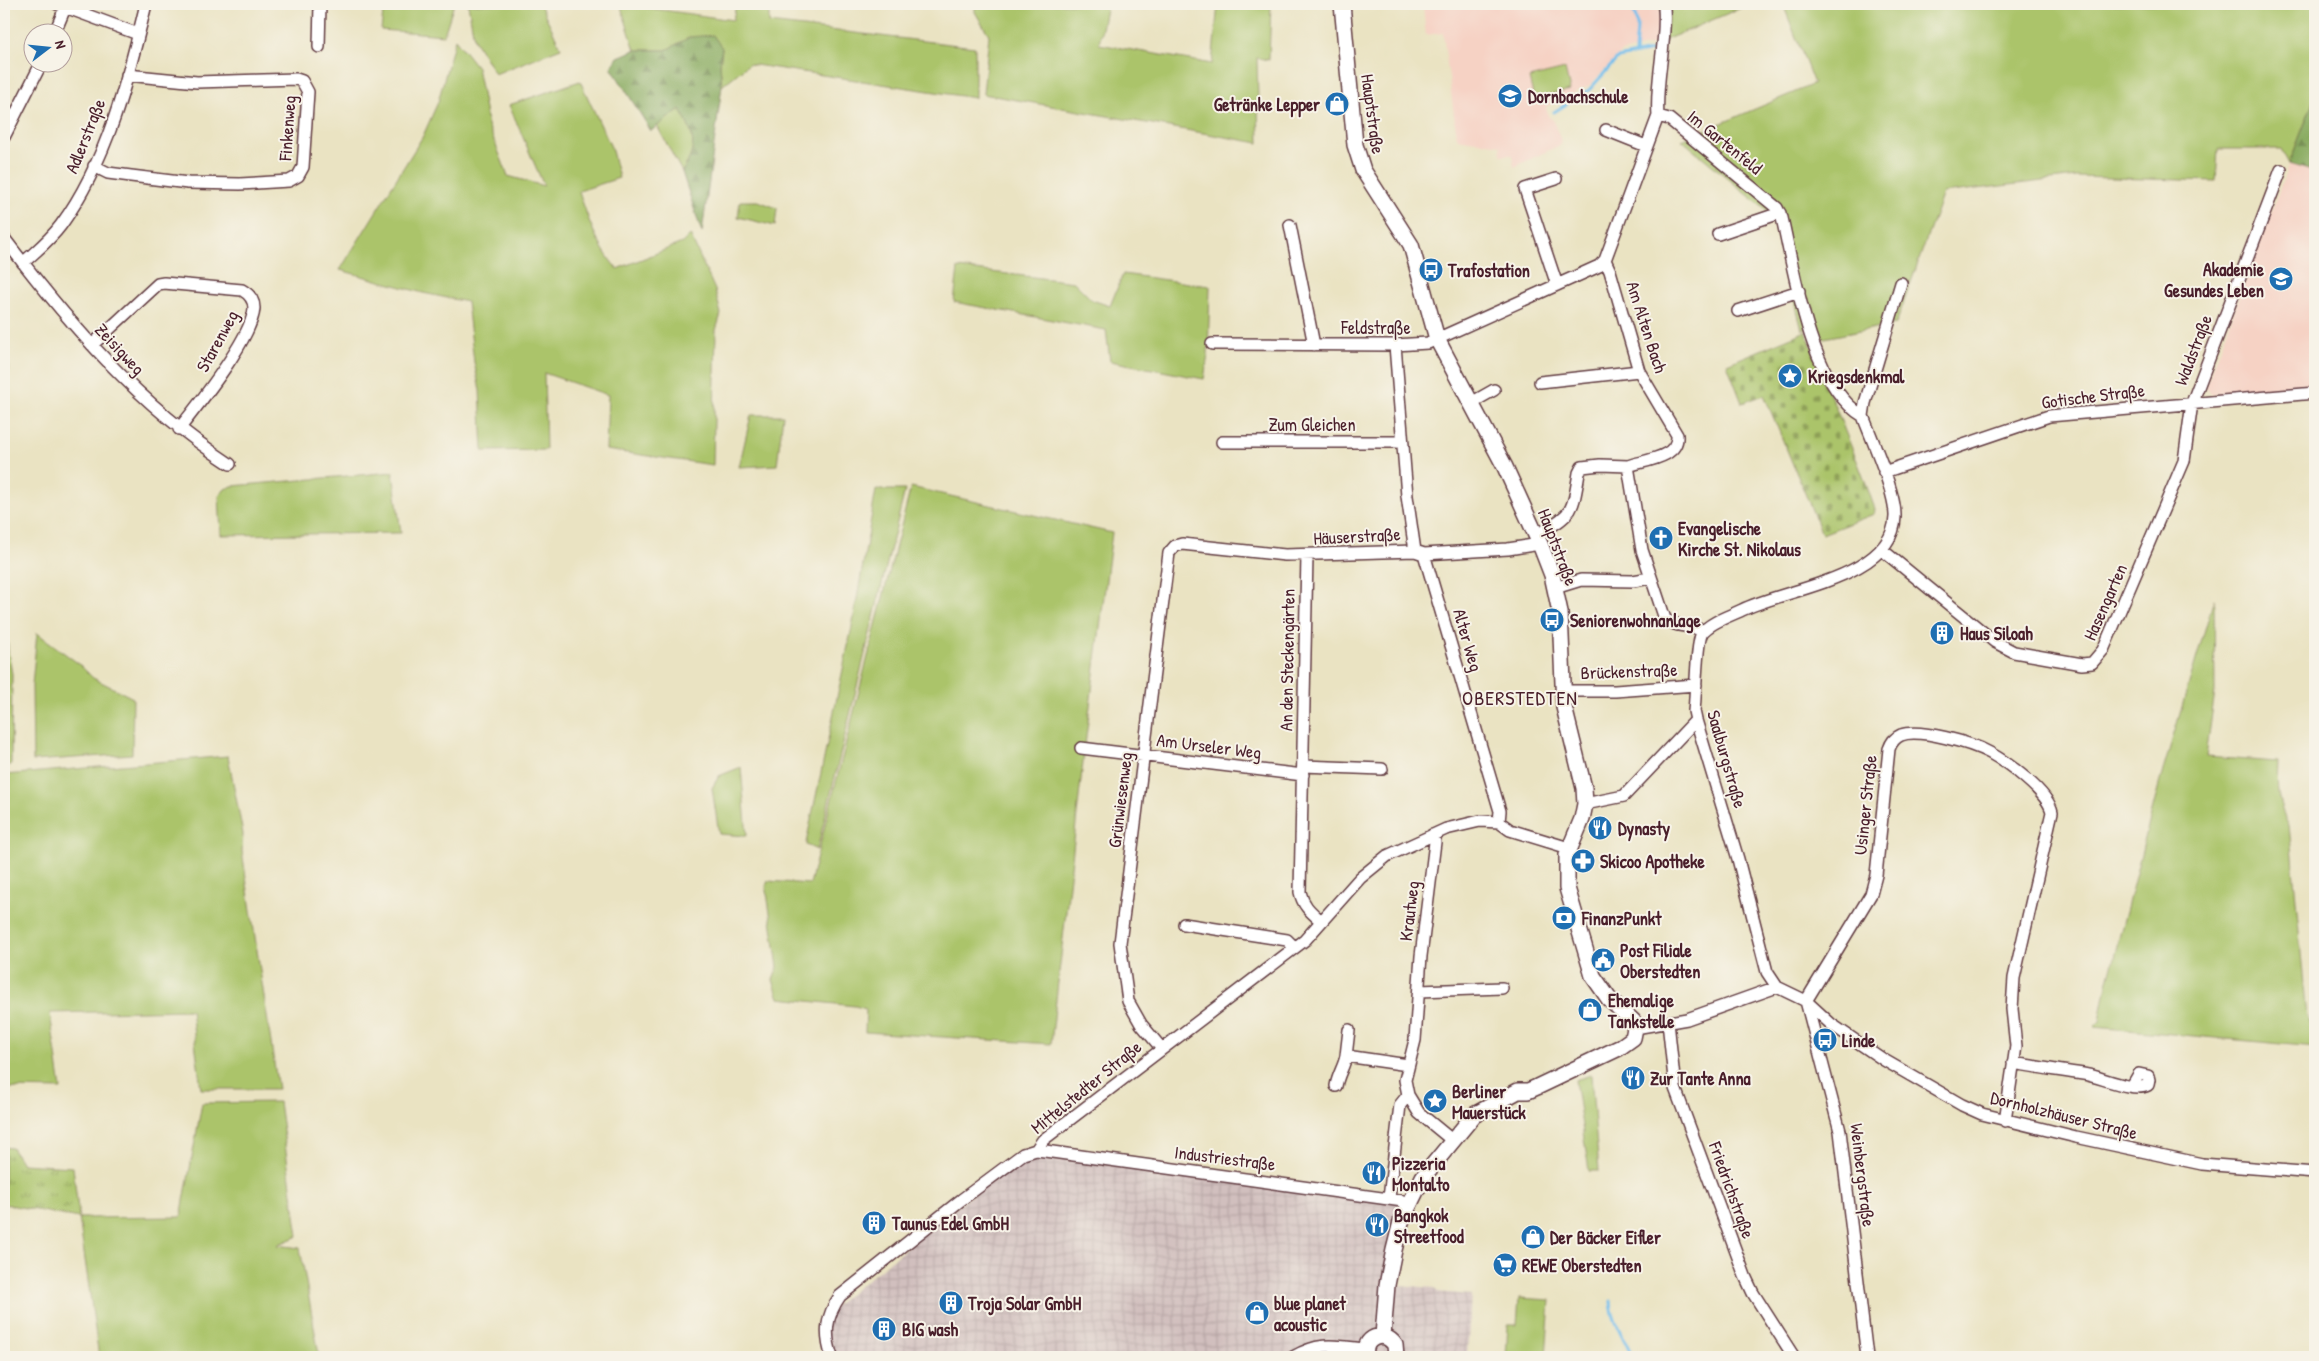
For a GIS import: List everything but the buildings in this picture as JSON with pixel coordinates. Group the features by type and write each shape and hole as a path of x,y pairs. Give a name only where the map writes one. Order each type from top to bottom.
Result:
{"street":[{"name":"Adlerstraße","path":"23,263 61,226 94,166 127,74 146,4"},
{"path":"320,4 320,47"},
{"name":"Hauptstraße","path":"1342,4 1355,145 1359,162 1411,246 1437,339 1504,467 1538,540 1555,588 1560,612 1563,691 1568,730 1584,788 1585,804 1585,812 1569,848 1566,867 1567,888 1588,965 1601,989 1628,1016 1635,1028"},
{"path":"57,22 61,6 138,34"},
{"name":"Im Gartenfeld","path":"1664,8 1664,42 1657,101 1658,116 1669,119 1774,204 1780,213 1809,327 1830,382 1850,406 1863,416"},
{"path":"4,137 37,72"},
{"name":"Finkenweg","path":"94,166 108,173 131,176 188,182 240,184 289,181 301,172 308,96 306,86 302,81 287,79 197,82 127,74"},
{"path":"1437,339 1599,266 1605,260 1658,116"},
{"path":"1606,130 1646,146"},
{"name":"Waldstraße","path":"2192,403 2281,170"},
{"path":"1556,179 1525,189 1557,285"},
{"path":"1718,234 1780,213"},
{"path":"1290,225 1314,345"},
{"name":"Zeisigweg","path":"4,238 92,345 132,387 180,429 230,464"},
{"name":"Am Alten Bach","path":"1605,260 1610,271 1639,371 1676,435 1676,444 1672,451 1628,466"},
{"name":"Starenweg","path":"92,345 158,284 164,282 242,290 247,293 254,302 254,310 248,328 212,386 180,429"},
{"path":"1538,540 1571,510 1579,472 1582,467 1600,465 1628,466 1638,532 1650,578 1665,619 1673,625 1688,625 1703,631 1749,607 1850,571 1872,558 1881,549 1890,533 1895,517 1884,472 1863,416 1864,403 1901,284"},
{"path":"1738,311 1799,291"},
{"name":"Feldstraße","path":"1212,344 1395,345 1422,344 1437,339"},
{"name":"Alter Weg","path":"1395,345 1402,442 1420,552 1500,811 1499,822"},
{"path":"1540,382 1639,371"},
{"path":"1471,403 1494,390"},
{"name":"Gotische Straße","path":"1884,472 2049,416 2315,393"},
{"name":"Hasengarten","path":"1881,549 2003,646 2014,652 2082,664 2092,663 2103,650 2184,461 2192,403"},
{"name":"Zum Gleichen","path":"1222,442 1402,442"},
{"name":"Häuserstraße","path":"1174,546 1182,544 1307,556 1508,549 1538,540"},
{"name":"Grünwiesenweg","path":"1162,1049 1141,1024 1128,1001 1120,943 1169,553 1174,546"},
{"name":"An den Steckengärten","path":"1307,556 1300,892 1306,908 1321,921"},
{"path":"1555,588 1581,580 1633,581 1650,578"},
{"name":"Saalburgstraße","path":"1703,631 1700,644 1694,711 1738,859 1766,972 1777,987"},
{"name":"Brückenstraße","path":"1563,691 1615,691 1696,686"},
{"path":"1585,804 1620,798 1632,789 1696,720"},
{"name":"Usinger Straße","path":"1806,1001 1871,894 1876,875 1888,749 1891,744 1902,735 1910,733 1973,746 1988,752 2012,768 2048,801 2052,812 2014,978 2012,1009 2016,1041 2005,1121"},
{"name":"Am Urseler Weg","path":"1081,748 1303,771"},
{"path":"1303,771 1382,769"},
{"name":"Mittelstedter Straße","path":"832,1357 826,1332 831,1309 846,1290 960,1200 1023,1154 1036,1150 1043,1140 1294,947 1378,862 1432,835 1470,823 1499,822 1510,830 1569,848"},
{"name":"Krautweg","path":"1389,1198 1400,1104 1408,1095 1405,1080 1415,1040 1426,911 1435,842 1432,835"},
{"path":"1184,924 1288,940 1294,947"},
{"path":"1383,1336 1388,1278 1401,1222 1423,1177 1468,1121 1484,1108 1518,1091 1528,1091 1619,1048 1633,1038 1635,1028 1687,1019 1777,987 1790,991 1806,1001"},
{"path":"1419,991 1502,988"},
{"name":"Dornholzhäuser Straße","path":"1806,1001 1831,1024 1884,1060 1962,1105 2005,1121 2202,1164 2315,1172"},
{"name":"Weinbergstraße","path":"1806,1001 1840,1132 1867,1357"},
{"name":"Friedrichstraße","path":"1668,1022 1675,1088 1742,1269 1753,1293 1794,1357"},
{"path":"1336,1086 1338,1073 1344,1067 1349,1030"},
{"path":"1346,1056 1408,1065"},
{"path":"2013,1063 2084,1074 2132,1086"},
{"path":"1408,1095 1419,1112 1453,1140"},
{"name":"Industriestraße","path":"1036,1150 1410,1202"},
{"path":"1293,1357 1310,1348 1325,1345 1365,1353 1372,1339 1383,1336 1395,1345 1396,1357"}],"shaded area":[{"name":"Dornbachschule","path":"1423,4 1660,4 1662,24 1658,43 1622,52 1590,85 1546,107 1548,116 1554,121 1562,144 1514,167 1512,155 1501,155 1500,145 1457,138 1443,33 1426,35"},
{"name":"Akademie Gesundes Leben","path":"2289,164 2315,172 2315,386 2212,394 2206,387"},
{"path":"1023,1154 1410,1202 1387,1284 1434,1288 1438,1292 1471,1295 1467,1357 823,1357 818,1332 831,1309"}],"green space":[{"path":"384,4 454,4 444,35 381,30"},
{"path":"468,4 540,4 561,48 495,74 474,39"},
{"path":"620,4 733,20 736,4 769,4 769,23 975,47 975,98 749,64 722,86 720,65 722,48 690,37 666,50 635,50"},
{"path":"975,4 1107,4 1099,44 1212,64 1218,4 1271,4 1269,60 1257,58 1259,143 983,94 989,35 975,12"},
{"path":"1660,4 1750,4 1658,43 1662,24"},
{"path":"1783,4 2315,4 2315,97 2289,164 2281,149 2218,149 2216,181 2076,177 1943,193 1896,324 1819,339 1814,326 1802,330 1774,222 1767,211 1682,140 1814,84"},
{"path":"713,35 722,48 720,65 722,86 702,233 682,172 691,155 693,140 689,126 680,109 651,131 611,67 618,57 635,50 666,50 690,37"},
{"path":"455,39 477,67 488,125 508,176 544,186 509,105 580,81 611,147 619,178 579,191 594,232 604,251 617,269 682,243 690,235 715,290 721,314 716,330 713,465 606,450 608,395 544,373 546,450 483,451 480,390 474,362 467,302 423,293 340,270 423,136 438,102"},
{"path":"1565,69 1570,90 1534,99 1529,78"},
{"path":"2315,97 2315,172 2289,164"},
{"path":"680,109 689,126 693,140 691,155 682,172 657,126"},
{"path":"740,201 758,201 777,208 775,226 738,217"},
{"path":"958,268 1074,282 1092,300 1110,306 1123,274 1210,286 1208,355 1204,379 1110,361 1106,330 954,302"},
{"path":"1806,331 1875,509 1874,514 1822,534 1764,395 1742,403 1727,364"},
{"path":"4,342 9,347 4,467"},
{"path":"751,415 783,415 777,465 739,467"},
{"path":"393,472 401,533 221,535 219,496 225,489 232,486"},
{"path":"911,487 1112,533 1084,753 1051,1044 865,1032 866,1009 855,1006 779,998 773,980 778,967 766,886 768,881 810,884"},
{"path":"876,490 905,490 817,850 806,845 806,843 852,627"},
{"path":"4,571 8,650 12,674 11,765 4,765"},
{"path":"2214,599 2215,691 2206,757 2278,762 2278,795 2289,825 2307,1017 2315,1039 2315,1047 2094,1027 2100,1021 2107,984 2160,781"},
{"path":"37,633 79,664 93,678 133,698 132,754 33,761 32,685"},
{"path":"228,756 243,834 242,851 278,1089 201,1089 191,1010 50,1013 61,1089 4,1088 4,775"},
{"path":"741,767 747,836 719,834 712,788 719,776"},
{"path":"1591,1075 1599,1171 1589,1171 1575,1080"},
{"path":"279,1102 298,1236 277,1245 300,1248 319,1355 315,1357 99,1357 79,1218 181,1217 202,1103"},
{"path":"4,1147 12,1148 22,1164 73,1167 79,1218 4,1204"},
{"path":"1519,1298 1550,1300 1546,1357 1506,1357 1508,1325 1517,1325"}],"waterway":[{"path":"1630,4 1637,24 1635,54"},
{"path":"1554,112 1589,90 1618,58 1656,50"},
{"path":"1611,1301 1616,1323 1632,1357"}],"place":[{"name":"Dornbachschule","path":"1510,96"},
{"name":"Getränke Lepper","path":"1337,104"},
{"name":"Trafostation","path":"1431,270"},
{"name":"Akademie Gesundes Leben","path":"2281,279"},
{"name":"Kriegsdenkmal","path":"1790,376"},
{"name":"Evangelische Kirche St. Nikolaus","path":"1661,538"},
{"name":"Seniorenwohnanlage","path":"1552,620"},
{"name":"Haus Siloah","path":"1942,633"},
{"name":"Dynasty","path":"1600,828"},
{"name":"Skicoo Apotheke","path":"1583,861"},
{"name":"FinanzPunkt","path":"1564,918"},
{"name":"Post Filiale Oberstedten","path":"1603,960"},
{"name":"Ehemalige Tankstelle","path":"1590,1010"},
{"name":"Linde","path":"1825,1040"},
{"name":"Zur Tante Anna","path":"1633,1078"},
{"name":"Berliner Mauerstück","path":"1435,1101"},
{"name":"Pizzeria Montalto","path":"1374,1173"},
{"name":"Taunus Edel GmbH","path":"874,1223"},
{"name":"Bangkok Streetfood","path":"1377,1225"},
{"name":"Der Bäcker Eifler","path":"1533,1237"},
{"name":"REWE Oberstedten","path":"1505,1265"},
{"name":"Troja Solar GmbH","path":"951,1303"},
{"name":"blue planet acoustic","path":"1257,1313"},
{"name":"BIG wash","path":"884,1329"}],"district":[{"name":"OBERSTEDTEN","path":"1520,697"}]}
